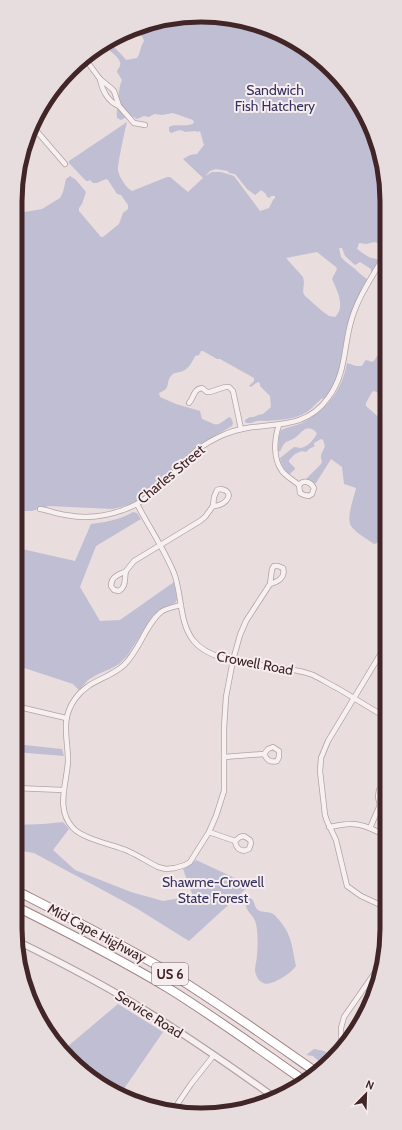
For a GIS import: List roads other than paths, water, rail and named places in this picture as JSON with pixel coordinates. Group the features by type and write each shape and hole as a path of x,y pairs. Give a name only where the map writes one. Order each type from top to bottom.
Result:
{"highway":[{"name":"Mid Cape Highway","path":"22,894 122,945 165,970 229,1011 312,1069"},
{"name":"Mid Cape Highway","path":"22,910 104,951 167,988 300,1078"}],"street":[{"path":"88,62 100,79 114,91 118,106"},
{"path":"100,79 102,88 110,100 118,106 134,123 145,125"},
{"path":"36,131 65,164"},
{"name":"Charles Street","path":"40,509 84,518 111,514 137,504 148,497 201,447 215,438 241,428 291,423 308,416 328,399 340,377 352,316 380,264"},
{"path":"189,403 198,389 202,388 208,392 229,387 233,391 241,428"},
{"path":"279,425 276,442 277,459 282,471 299,485"},
{"name":"Crowell Road","path":"137,504 161,545 174,574 186,628 196,644 207,653 215,656 311,674 380,714"},
{"path":"126,571 123,588 119,591 114,590 111,586 112,580 115,576 126,571 134,561 200,521 213,506"},
{"path":"181,604 160,613 154,619 124,664 113,672 93,682 81,691 74,699 66,718 65,734 68,759 67,775 63,790 63,805 68,821 75,830 90,838 130,852 158,867 166,868 175,868 190,862 209,832 216,816 224,791 224,728 226,698 233,660 243,627 270,584"},
{"path":"380,655 328,741 321,758 320,771 327,822 336,840 347,886 361,896 380,905"},
{"path":"22,708 66,718"},
{"path":"224,757 264,754"},
{"path":"22,788 63,790"},
{"path":"370,828 380,805 378,793 380,790"},
{"path":"330,827 349,824 361,825 380,833"},
{"path":"209,832 235,841"},
{"name":"Service Road","path":"23,944 123,997 214,1055 270,1094"},
{"path":"341,1041 341,1028 344,1017 375,972"},
{"path":"176,1106 214,1055"}],"park label":[{"name":"Sandwich Fish Hatchery","path":"275,98"},
{"name":"Shawme-Crowell State Forest","path":"213,890"}]}
